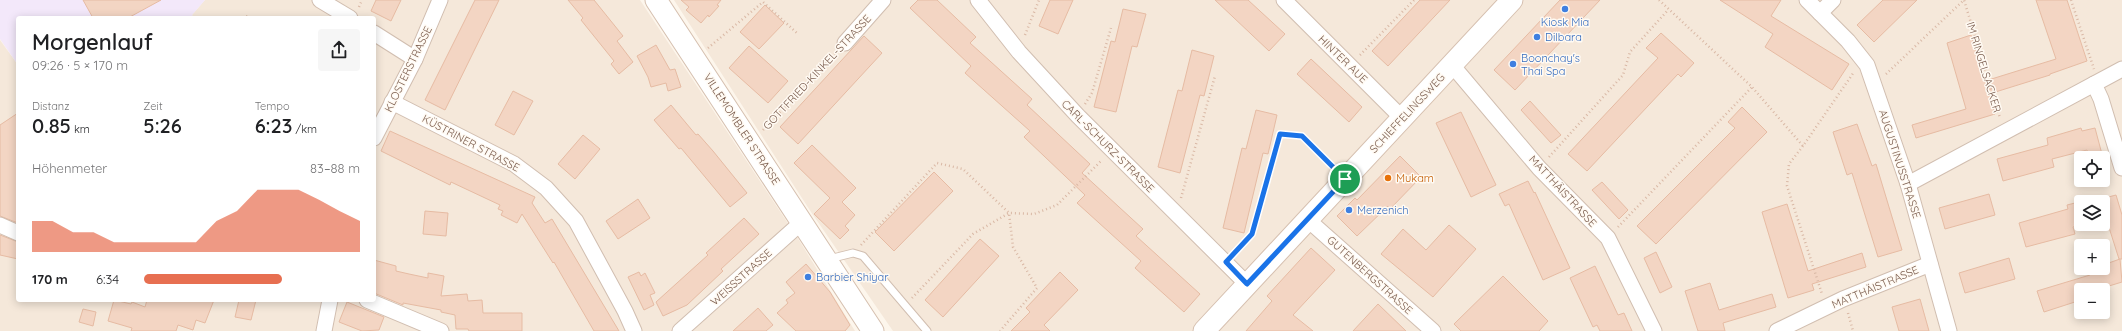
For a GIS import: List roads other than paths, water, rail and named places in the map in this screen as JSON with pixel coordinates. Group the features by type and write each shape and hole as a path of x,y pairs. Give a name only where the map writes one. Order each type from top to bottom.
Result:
{"street":[{"path":"320,0 347,16"},
{"name":"KLOSTERSTRASSE","path":"376,134 415,59 440,0"},
{"name":"VILLEMOMBLER STRASSE","path":"656,0 873,331"},
{"name":"GOTTFRIED-KINKEL-STRASSE","path":"845,43 883,0"},
{"name":"CARL-SCHURZ-STRASSE","path":"978,0 1018,52 1078,116 1247,284"},
{"name":"HINTER AUE","path":"1284,0 1402,118"},
{"name":"SCHIEFFELINGSWEG","path":"1204,331 1512,0"},
{"name":"AUGUSTINUSSTRASSE","path":"1807,0 1867,65 1908,184 1949,331"},
{"path":"1820,13 1833,0"},
{"path":"376,34 415,59"},
{"name":"MATTHÄISTRASSE","path":"1452,65 1539,168 1608,238 1654,331"},
{"path":"1908,184 2122,69"},
{"path":"2096,84 2122,168"},
{"name":"KÜSTRINER STRASSE","path":"392,102 514,164 546,188 576,220 625,311 634,331"},
{"name":"GUTENBERGSTRASSE","path":"1307,220 1433,331"},
{"name":"WEISSSTRASSE","path":"680,331 802,222"},
{"path":"0,225 16,232"},
{"name":"MATTHÄISTRASSE","path":"1777,331 1826,307 1930,264"},
{"path":"324,331 330,302"},
{"path":"372,302 441,331"}],"lane":[{"path":"827,259 853,253 863,256 927,331"}],"place":[{"name":"Kiosk Mia","path":"1565,9"},
{"name":"Dilbara","path":"1537,37"},
{"name":"Boonchay's Thai Spa","path":"1513,64"},
{"name":"Mukam","path":"1388,178"},
{"name":"Merzenich","path":"1349,210"},
{"name":"Barbier Shiyar","path":"808,277"}]}
